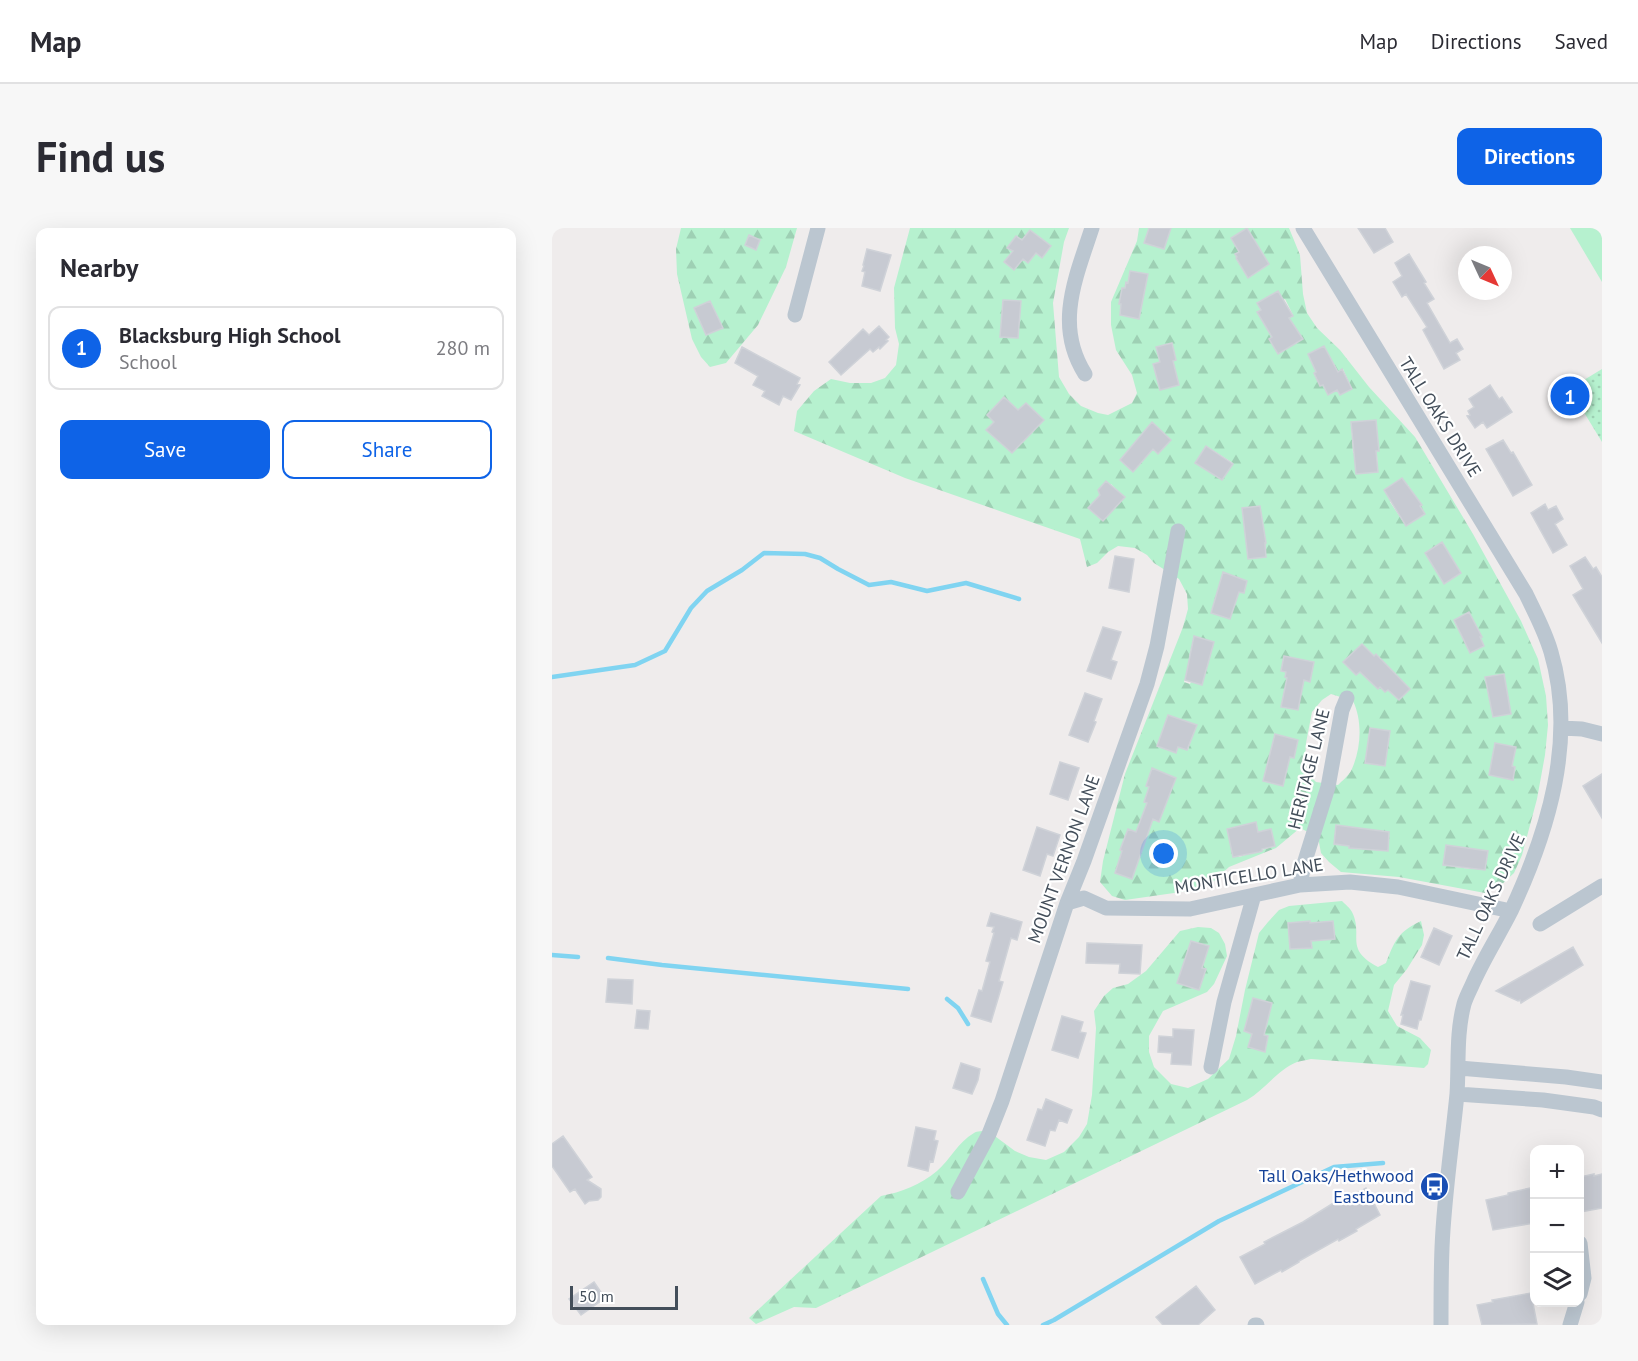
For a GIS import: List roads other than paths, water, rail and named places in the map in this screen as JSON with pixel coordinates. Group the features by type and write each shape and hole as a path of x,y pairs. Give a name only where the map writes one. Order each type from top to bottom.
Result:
{"street":[{"path":"795,315 818,228"},
{"path":"1085,374 1076,356 1071,338 1069,315 1073,288 1092,228"},
{"name":"TALL OAKS DRIVE","path":"1303,228 1526,594 1552,652 1560,692 1562,728 1560,749 1545,826 1511,911 1480,967 1464,1002 1458,1034 1457,1095 1442,1247 1441,1325"},
{"name":"MOUNT VERNON LANE","path":"958,1192 989,1134 1002,1101 1067,903 1147,684 1157,646 1178,531"},
{"name":"HERITAGE LANE","path":"1300,885 1304,864 1328,787 1342,710 1347,698"},
{"path":"1562,728 1582,729 1602,734"},
{"name":"MONTICELLO LANE","path":"1067,903 1084,898 1106,908 1190,909 1300,885 1330,883 1378,884 1398,887 1511,911"},
{"path":"1540,924 1602,886"},
{"path":"1211,1067 1224,1002 1254,895"},
{"path":"1459,1068 1602,1082"},
{"path":"1457,1095 1542,1100 1602,1110"},
{"path":"1570,1325 1575,1307"}],"waterway":[{"path":"552,677 635,665 665,651 691,608 707,591 742,570 764,553 805,554 820,558 869,585 891,582 927,591 966,583 1019,599"},
{"path":"552,955 578,957"},
{"path":"608,958 908,989"},
{"path":"947,999 958,1008 968,1024"},
{"path":"1043,1325 1219,1221 1334,1167 1383,1163"},
{"path":"983,1279 998,1314 1007,1325"}],"place":[{"name":"Blacksburg High School","path":"1570,396"},
{"name":"Tall Oaks/Hethwood Eastbound","path":"1435,1186"}]}
